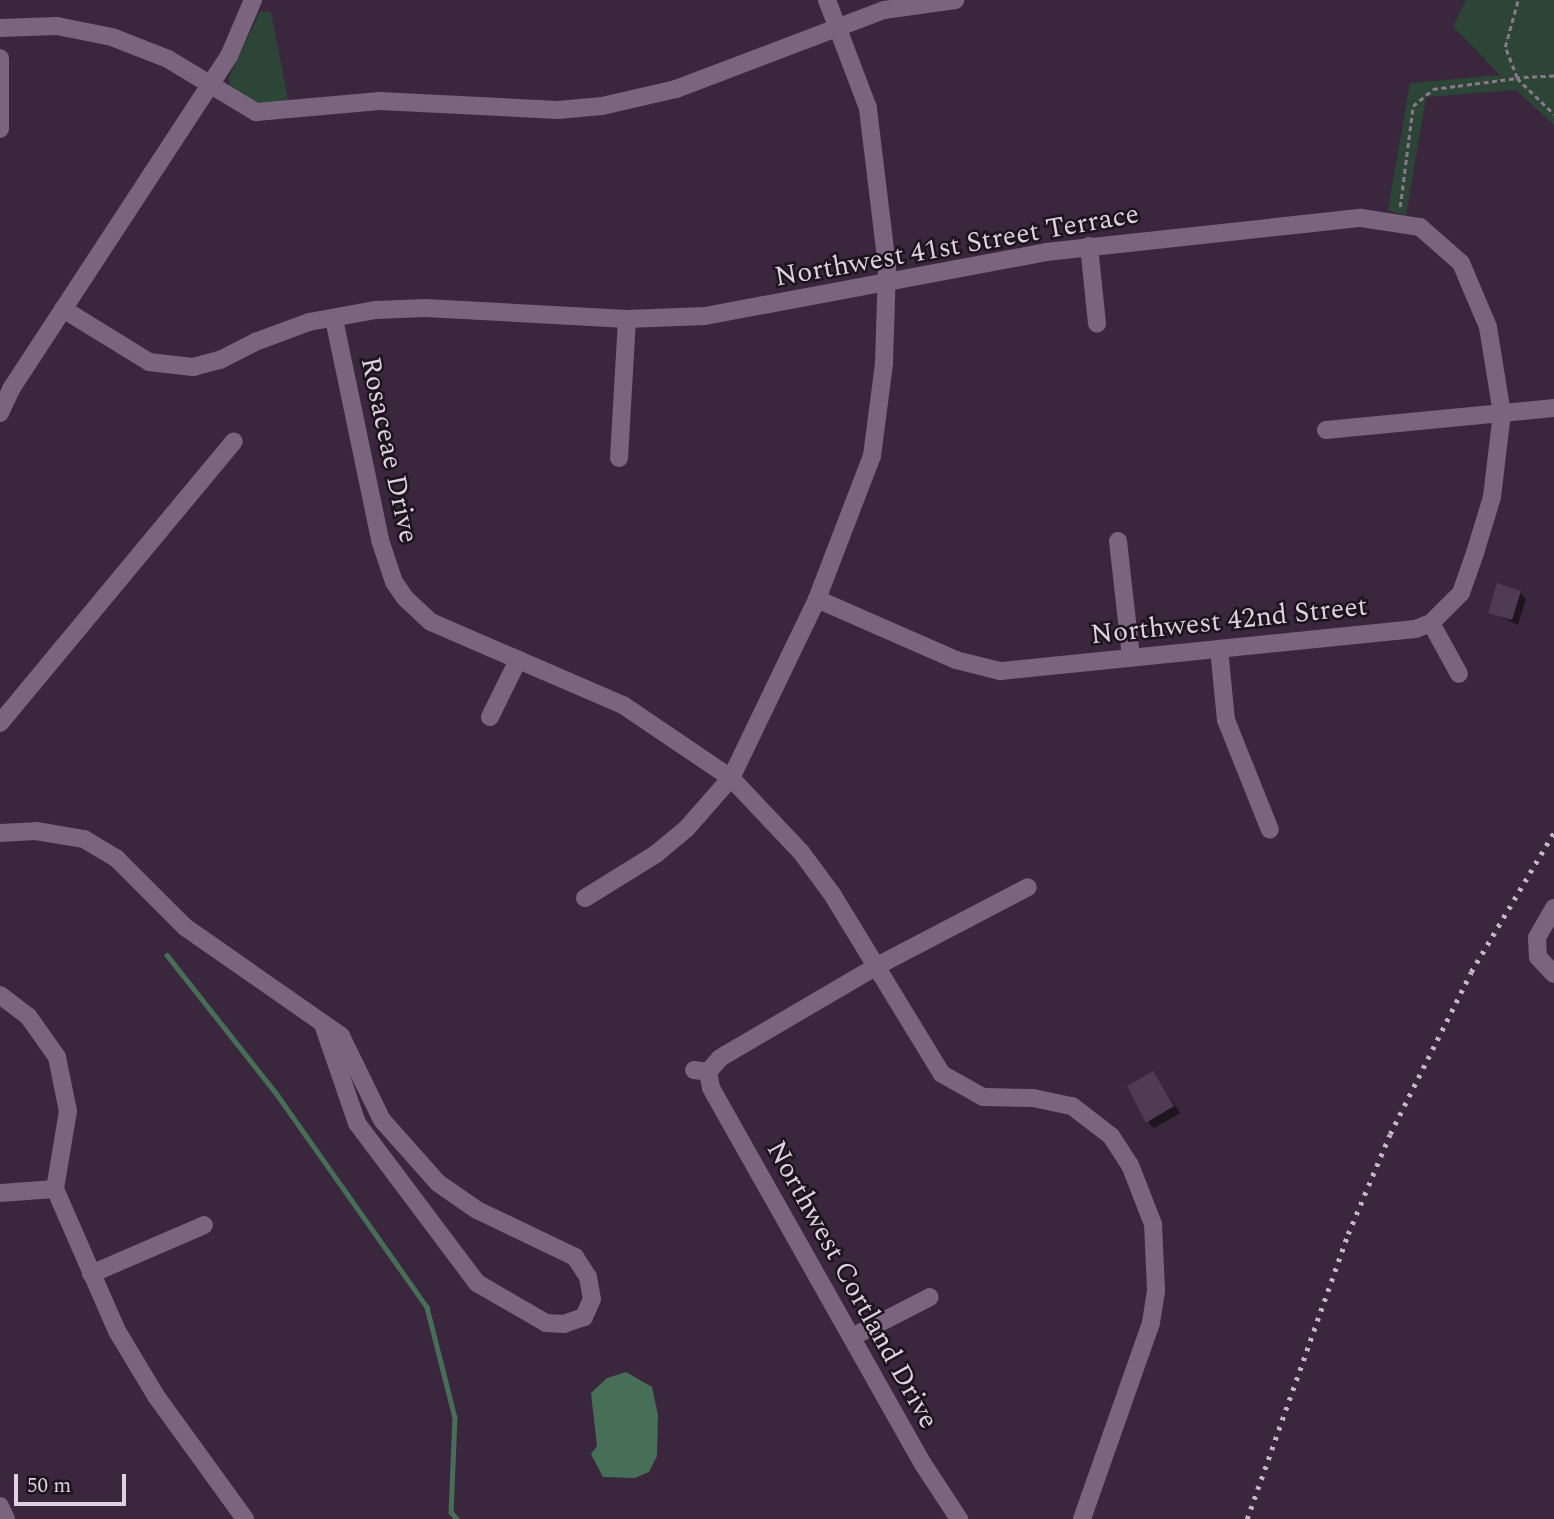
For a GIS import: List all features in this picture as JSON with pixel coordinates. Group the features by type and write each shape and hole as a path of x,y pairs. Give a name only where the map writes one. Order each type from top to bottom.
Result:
{"street":[{"path":"0,413 63,309 211,86 243,30 253,0"},
{"path":"584,898 656,854 687,828 731,778 817,599 872,456 881,402 888,281 868,108 827,0"},
{"path":"0,28 57,26 111,37 168,59 237,104 272,114 357,102 528,111 602,106 711,79 838,25 884,9 955,0"},
{"path":"0,58 0,129"},
{"name":"Northwest 41st Street Terrace","path":"63,309 149,362 183,366 220,360 282,331 401,308 627,319 733,312 888,281 1089,246 1361,218 1420,227 1461,263 1475,291 1495,359 1502,413"},
{"path":"1089,246 1097,324"},
{"name":"Rosaceae Drive","path":"334,319 380,540 399,589 430,622 518,660"},
{"path":"619,457 627,319"},
{"path":"1326,430 1554,408"},
{"path":"1460,674 1431,623 1461,593 1475,553 1492,497 1502,413"},
{"path":"0,723 234,441"},
{"path":"1118,541 1131,657"},
{"name":"Northwest 42nd Street","path":"817,599 979,669 1022,670 1415,629 1431,623"},
{"path":"1219,649 1226,720 1270,830"},
{"path":"490,717 518,660 623,705 731,778 801,852 877,966 942,1074 983,1097 1033,1098 1072,1106 1111,1136 1129,1165 1153,1224 1156,1257 1151,1323 1082,1519"},
{"path":"0,833 36,831 84,838 117,859 186,927 341,1036 382,1120 438,1183 477,1210 575,1257 588,1277 592,1299 584,1317 564,1324 547,1323 477,1283 357,1123 323,1024"},
{"name":"Northwest Cortland Drive","path":"959,1519 923,1464 854,1336 701,1071 877,966 1028,887"},
{"path":"1554,908 1536,938 1538,957 1554,974"},
{"path":"0,995 28,1016 57,1058 68,1111 55,1189 91,1274 130,1357 245,1519"},
{"path":"0,1193 55,1189"},
{"path":"91,1274 204,1225"},
{"path":"854,1336 930,1297"},
{"path":"0,1506 6,1519"}],"path":[{"path":"1518,0 1505,47 1517,78 1554,114"},
{"path":"1400,214 1408,123 1420,97 1433,89 1554,76"}],"shaded area":[{"path":"1466,0 1554,0 1554,125 1516,90 1426,97 1406,216 1388,210 1410,83 1500,75 1453,27"},
{"path":"260,12 271,12 289,104 256,103 230,88 229,77"},
{"path":"626,1372 652,1387 658,1415 657,1456 649,1472 635,1478 603,1477 591,1454 597,1446 591,1393 607,1378"}],"building":[{"path":"1497,583 1521,591 1512,620 1488,613"},
{"path":"1153,1071 1174,1106 1146,1123 1127,1086"}],"waterway":[{"path":"167,955 276,1093 427,1307 455,1418 451,1512 457,1519"}],"railway":[{"path":"1247,1519 1348,1234 1390,1134 1471,972 1554,832"}]}
